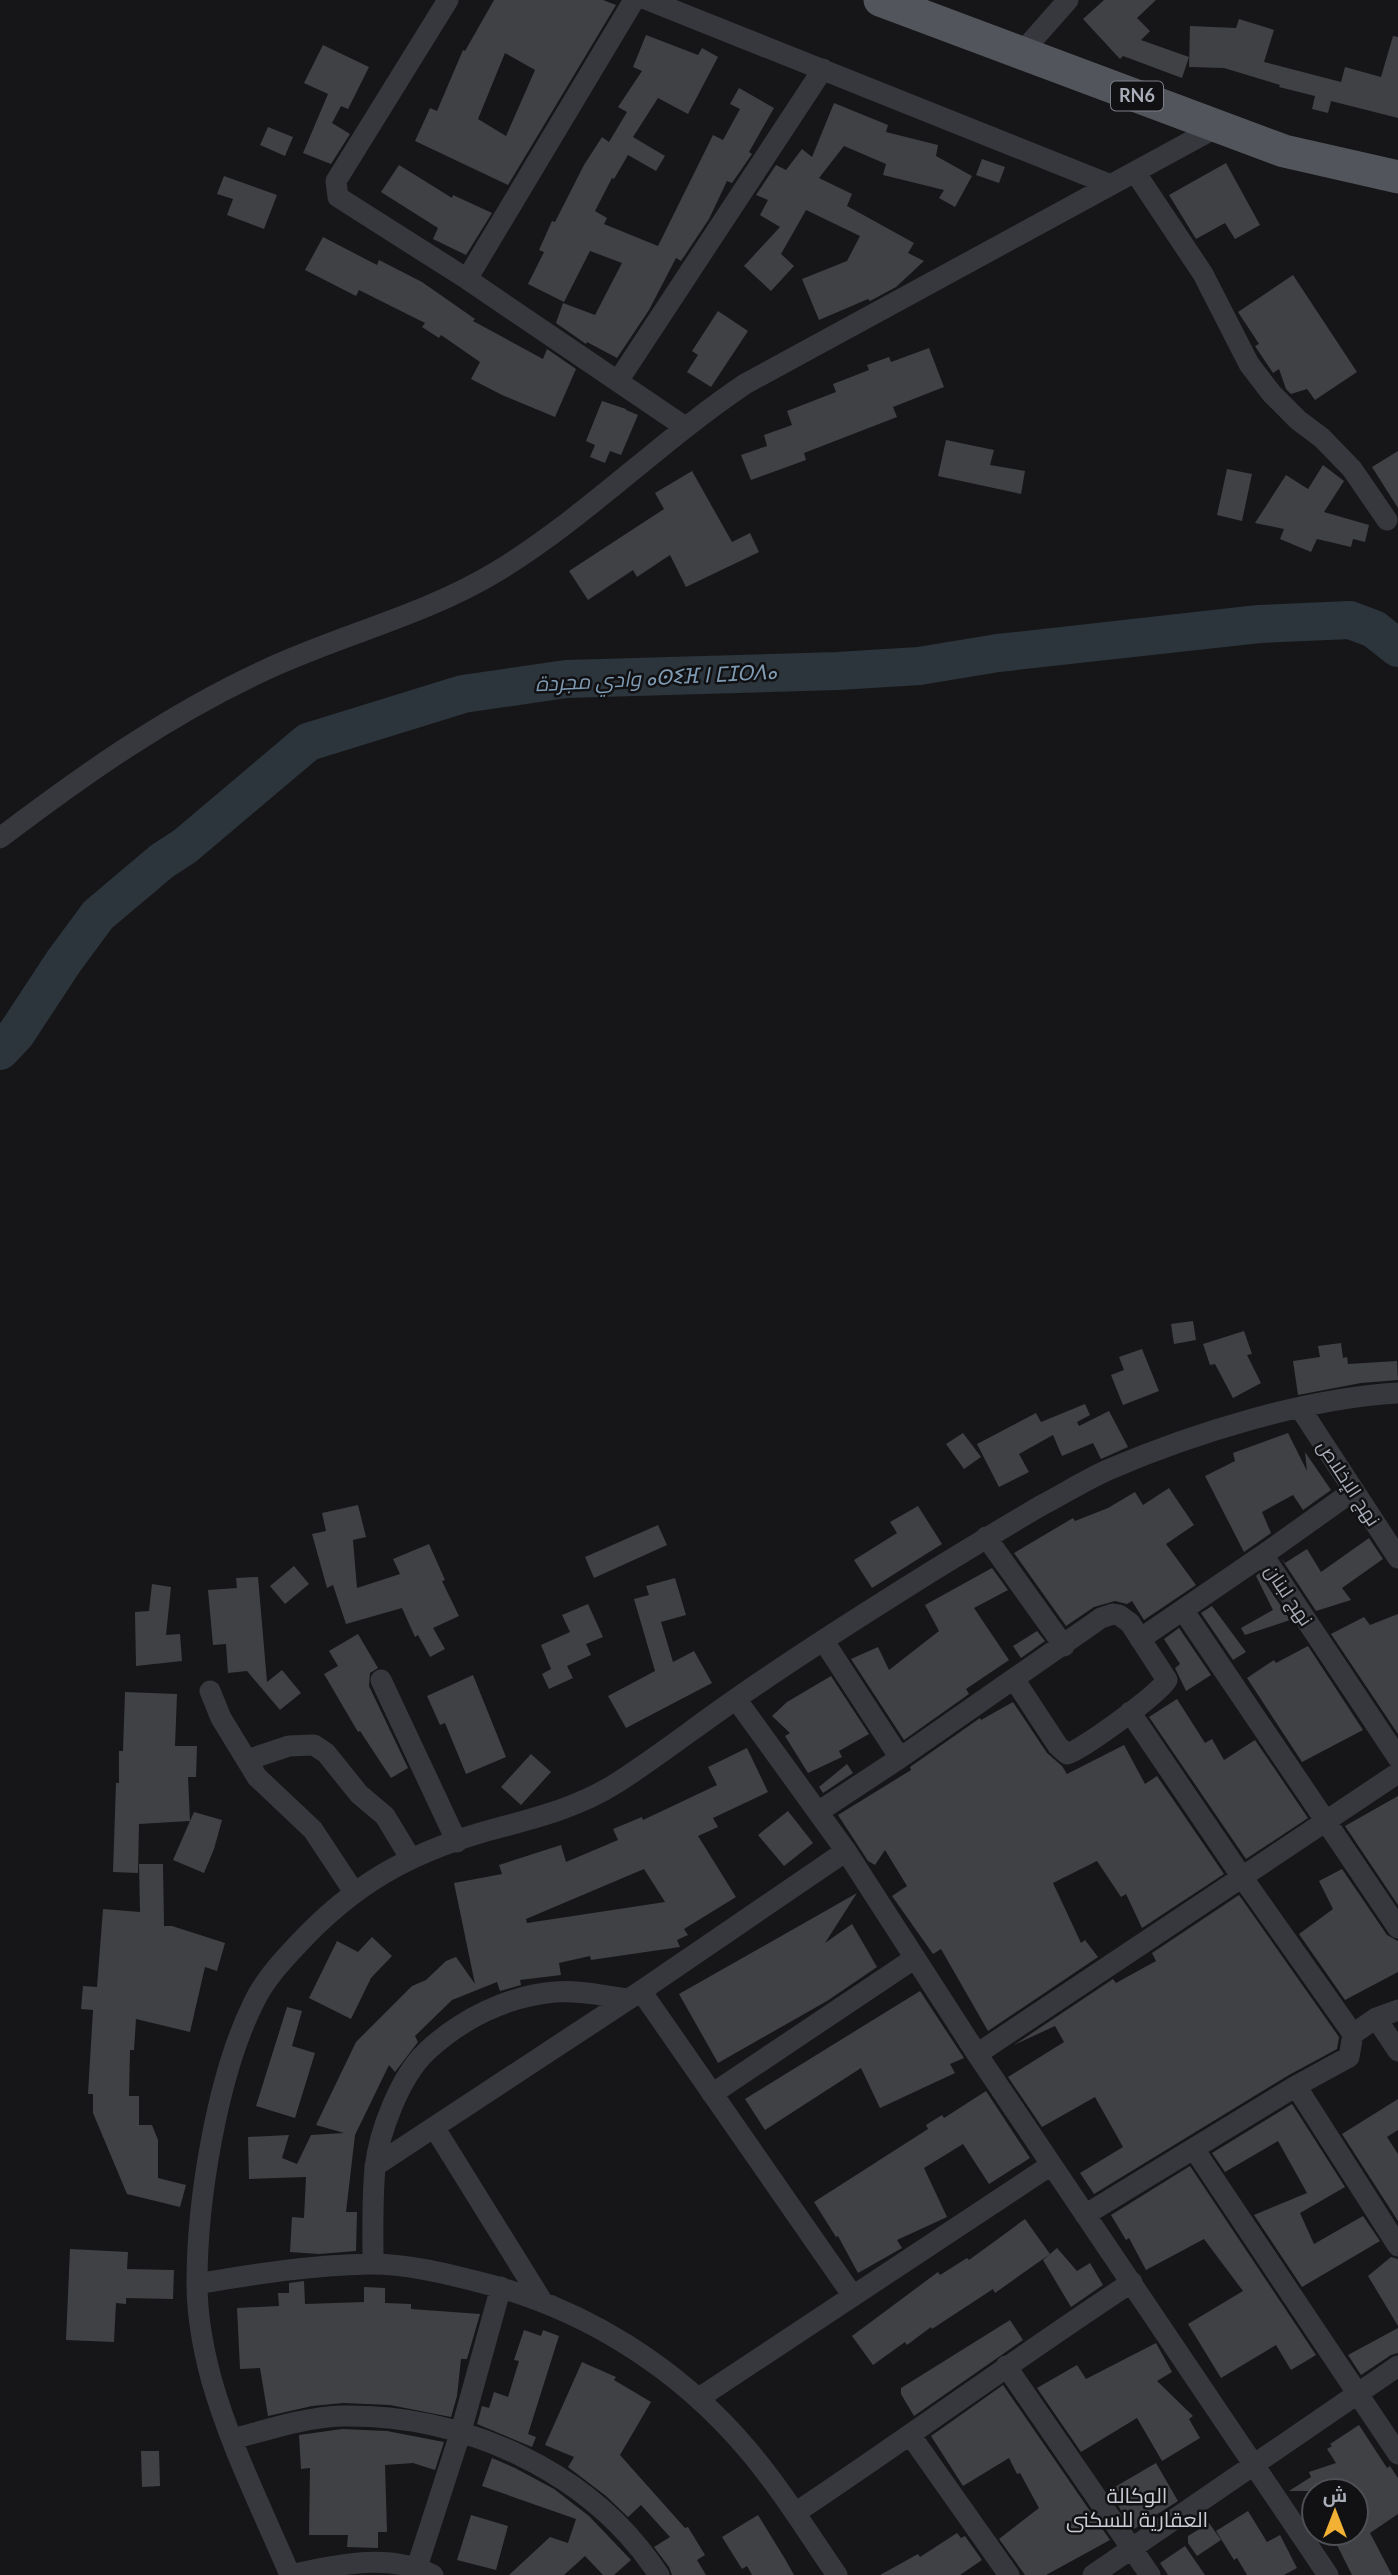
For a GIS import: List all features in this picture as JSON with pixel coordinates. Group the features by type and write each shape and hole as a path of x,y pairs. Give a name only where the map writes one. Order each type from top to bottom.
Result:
{"main road":[{"name":"RN6","path":"880,0 1284,151 1398,177"}],"street":[{"path":"448,0 336,181 338,197 467,279 685,426"},
{"path":"467,279 634,0"},
{"path":"648,0 1111,184"},
{"path":"1022,52 1068,0"},
{"path":"618,381 823,69"},
{"path":"0,838 68,787 184,712 264,670 434,604 496,572 554,532 685,426 745,384 1219,126"},
{"path":"1135,172 1203,274 1249,364 1272,394 1352,469 1387,520"},
{"path":"501,2287 425,2572 391,2564 349,2562 290,2575 232,2439 211,2378 199,2322 197,2284 207,2173 219,2104 236,2046 255,1998 283,1959 324,1916 367,1881 411,1859 573,1806 603,1791 822,1640 986,1537 1107,1470 1215,1431 1300,1408 1336,1399 1398,1392"},
{"name":"نهج الإخلاص","path":"1300,1408 1398,1558"},
{"path":"1263,1555 1353,1491"},
{"path":"986,1537 1064,1646"},
{"name":"نهج لبنان","path":"1140,1639 1263,1555 1398,1758"},
{"path":"1183,1610 1398,1928"},
{"path":"818,1812 900,1758 1014,1679 1064,1646 1101,1618 1113,1614 1125,1618 1167,1680 1163,1687 1079,1750 1067,1754 1058,1746 1014,1679"},
{"path":"822,1640 900,1758"},
{"path":"382,1681 457,1842"},
{"path":"210,1691 221,1718 257,1776 313,1830 354,1892"},
{"path":"736,1699 846,1851 977,2054 1328,2575"},
{"path":"1084,2214 1349,2057 1353,2034 1130,1712"},
{"path":"247,1760 289,1746 314,1745 326,1753 359,1794 385,1816 411,1859"},
{"path":"977,2054 1398,1773"},
{"path":"375,2166 635,1995 846,1851"},
{"path":"712,2094 915,1958"},
{"path":"373,2264 375,2166 386,2122 402,2087 424,2054 457,2028 500,2004 530,1995 575,1991 635,1995 712,2094 853,2296"},
{"path":"1353,2034 1376,2018 1398,2010"},
{"path":"1376,2018 1398,2051"},
{"path":"1296,2086 1398,2246"},
{"path":"434,2127 542,2301"},
{"path":"1194,2149 1398,2454"},
{"path":"699,2398 1051,2165"},
{"path":"197,2284 287,2269 373,2264 433,2270 501,2287 570,2312 634,2348 699,2398 748,2450 837,2575"},
{"path":"795,2513 1132,2282"},
{"path":"1006,2366 1150,2575"},
{"path":"1093,2575 1398,2366"},
{"path":"232,2439 340,2416 403,2419 461,2431 546,2469 603,2510 648,2559 659,2575"},
{"path":"911,2436 1009,2575"}],"building":[{"path":"494,0 603,0 616,5 508,185 415,141 430,108 437,111 463,50 465,51","holes":["505,53 535,70 506,136 478,119"]},
{"path":"1104,0 1156,0 1137,18 1150,31 1141,40 1189,57 1182,78 1123,56 1120,59 1083,19"},
{"path":"1239,19 1274,30 1264,62 1341,82 1345,67 1381,77 1393,36 1398,37 1398,118 1331,101 1328,113 1312,109 1315,96 1224,68 1189,67 1190,26 1236,28"},
{"path":"646,35 698,55 702,48 718,57 688,114 658,98 633,137 665,156 656,171 628,155 614,179 612,178 595,211 607,218 604,224 658,246 713,135 723,140 740,109 730,104 739,88 774,108 749,152 752,154 732,183 727,181 709,219 681,261 676,258 649,310 617,358 587,342 586,344 556,323 563,303 595,315 622,263 590,251 564,302 528,284 544,252 539,250 552,221 555,222 584,165 602,137 609,142 627,112 618,107 642,71 633,67"},
{"path":"323,45 369,67 348,109 341,106 332,123 350,134 331,164 303,153 328,94 304,83"},
{"path":"834,103 888,125 886,132 938,145 936,156 972,176 955,207 939,198 944,190 883,175 886,164 844,146 819,178 852,194 847,206 914,243 908,253 924,261 896,287 870,301 868,299 819,320 802,279 847,261 860,236 806,210 781,254 794,266 771,291 744,266 780,227 760,215 768,200 756,195 776,165 786,170 802,149 812,157"},
{"path":"268,127 293,137 285,156 260,145"},
{"path":"982,159 1005,167 999,183 976,175"},
{"path":"1226,163 1260,225 1235,239 1225,223 1196,239 1169,195"},
{"path":"399,165 452,198 453,195 492,213 466,255 433,239 438,228 381,192"},
{"path":"224,176 277,195 264,229 227,215 233,199 217,194"},
{"path":"323,237 377,265 379,260 422,282 475,319 473,321 543,359 547,349 576,369 555,417 471,379 480,362 441,335 439,338 422,327 425,323 359,290 356,296 305,270"},
{"path":"1293,275 1357,372 1315,400 1307,389 1291,394 1286,389 1279,369 1273,373 1255,346 1259,344 1238,312"},
{"path":"718,311 748,331 711,387 687,372 698,355 692,351"},
{"path":"929,348 944,387 893,407 897,417 804,453 806,460 751,480 741,455 767,446 764,435 792,425 787,411 836,392 833,384 869,370 867,365 889,357 891,362"},
{"path":"602,401 638,415 621,455 610,451 605,463 590,457 595,445 586,441"},
{"path":"946,440 994,450 990,465 1025,471 1021,494 938,476"},
{"path":"1398,451 1398,508 1372,467"},
{"path":"1323,465 1344,481 1324,512 1369,525 1365,542 1353,539 1351,547 1317,539 1311,552 1280,539 1284,529 1255,523 1286,475 1308,489"},
{"path":"1227,469 1252,474 1242,521 1217,515"},
{"path":"692,471 732,542 750,533 759,552 686,587 670,555 637,577 633,570 588,600 569,571 664,509 655,493"},
{"path":"1193,1321 1196,1340 1174,1344 1171,1324"},
{"path":"1244,1331 1252,1354 1247,1355 1261,1383 1233,1398 1215,1364 1210,1365 1203,1344"},
{"path":"1341,1343 1343,1358 1347,1357 1348,1364 1397,1361 1398,1380 1361,1383 1298,1395 1293,1361 1320,1357 1318,1346"},
{"path":"1142,1349 1159,1391 1123,1405 1111,1375 1124,1370 1119,1357"},
{"path":"1085,1404 1090,1415 1077,1422 1079,1426 1109,1411 1128,1447 1101,1459 1093,1443 1062,1456 1053,1435 1019,1454 1029,1472 999,1487 977,1444 1036,1413 1041,1422"},
{"path":"963,1433 981,1457 964,1469 946,1444"},
{"path":"1288,1433 1307,1471 1305,1452 1331,1490 1303,1510 1293,1495 1262,1512 1271,1533 1244,1552 1205,1476 1235,1461 1233,1453"},
{"path":"1169,1488 1194,1525 1166,1544 1196,1585 1144,1620 1132,1601 1127,1604 1115,1601 1094,1607 1066,1626 1014,1553 1073,1518 1075,1521 1108,1508 1135,1492 1143,1505"},
{"path":"358,1505 366,1537 353,1540 357,1588 400,1574 393,1559 429,1544 445,1580 442,1581 459,1616 433,1628 445,1649 430,1657 418,1635 415,1637 402,1608 346,1624 333,1585 327,1588 312,1534 326,1531 322,1513"},
{"path":"918,1506 942,1544 872,1588 854,1560 897,1533 890,1522"},
{"path":"658,1525 667,1545 594,1578 585,1557"},
{"path":"1369,1538 1383,1559 1342,1588 1351,1600 1316,1611 1281,1558 1285,1563 1307,1549 1321,1572"},
{"path":"294,1566 309,1584 285,1604 270,1586"},
{"path":"992,1568 1008,1590 974,1608 1009,1660 966,1689 969,1694 904,1740 851,1659 878,1647 889,1670 939,1631 925,1605"},
{"path":"1259,1573 1290,1620 1245,1635 1241,1628 1273,1610 1256,1576"},
{"path":"258,1577 267,1682 282,1670 301,1693 280,1710 247,1671 228,1673 226,1644 213,1645 208,1590 237,1588 236,1578"},
{"path":"675,1578 686,1615 661,1622 673,1662 694,1651 712,1683 626,1728 608,1696 655,1671 634,1599 649,1595 646,1586"},
{"path":"152,1584 171,1587 166,1635 180,1634 182,1661 136,1666 135,1612 149,1611"},
{"path":"588,1604 603,1637 586,1644 591,1655 567,1666 573,1678 549,1689 542,1674 551,1669 541,1645 570,1632 562,1615"},
{"path":"1212,1606 1246,1652 1233,1660 1201,1613"},
{"path":"1398,1614 1398,1734 1331,1634 1364,1617 1370,1625"},
{"path":"1179,1628 1211,1675 1186,1691 1175,1668 1180,1664 1164,1639"},
{"path":"1037,1631 1045,1641 1021,1658 1013,1646"},
{"path":"358,1634 378,1668 370,1673 369,1686 408,1768 391,1778 360,1731 358,1732 324,1674 338,1666 329,1651"},
{"path":"1308,1646 1363,1730 1302,1762 1247,1678 1274,1660 1276,1663"},
{"path":"473,1675 506,1757 466,1774 445,1723 440,1725 427,1696"},
{"path":"831,1676 869,1734 839,1751 842,1757 808,1773 785,1736 790,1733 772,1716 787,1702"},
{"path":"125,1692 177,1694 175,1746 197,1746 196,1777 188,1777 190,1821 139,1824 138,1873 113,1872 116,1783 119,1783 119,1751 123,1751"},
{"path":"1177,1699 1205,1743 1212,1739 1224,1760 1255,1740 1308,1818 1246,1859 1149,1717"},
{"path":"1013,1702 1047,1753 1067,1774 1124,1745 1145,1784 1157,1776 1224,1874 1142,1928 1126,1894 1121,1897 1097,1861 1053,1883 1081,1943 1085,1940 1098,1957 988,2031 941,1949 933,1954 892,1896 907,1886 885,1850 875,1865 868,1861 838,1815 911,1770 910,1767 980,1718 981,1720"},
{"path":"747,1748 768,1792 713,1818 718,1827 698,1836 736,1897 684,1929 688,1935 677,1940 680,1947 591,1960 590,1956 559,1963 561,1975 520,1980 521,1985 500,1991 497,1982 452,2000 415,2036 418,2042 395,2072 389,2065 355,2135 346,2212 357,2212 356,2251 319,2254 290,2252 292,2217 304,2218 306,2177 249,2179 248,2137 289,2135 282,2158 297,2164 311,2135 344,2133 316,2125 356,2042 412,1986 426,1980 446,1961 456,1957 475,1984 454,1883 502,1874 499,1865 561,1845 566,1862 618,1840 613,1829 642,1817 643,1820 717,1785 708,1767","holes":["644,1869 665,1902 527,1923 526,1919"]},
{"path":"531,1754 551,1772 521,1805 501,1787"},
{"path":"847,1764 853,1773 823,1793 819,1787"},
{"path":"1398,1796 1398,1905 1345,1826"},
{"path":"788,1811 813,1843 784,1866 758,1835"},
{"path":"194,1812 222,1820 204,1873 173,1860"},
{"path":"139,1864 163,1864 164,1926 172,1926 225,1943 217,1971 205,1967 190,2032 136,2019 134,2050 130,2050 129,2096 139,2096 139,2125 152,2125 158,2140 158,2178 186,2185 180,2207 127,2194 93,2113 93,2094 88,2094 93,2010 81,2009 83,1986 97,1987 103,1909 140,1912"},
{"path":"1342,1869 1387,1935 1398,1941 1398,1972 1345,2000 1299,1934 1333,1909 1319,1881"},
{"path":"857,1893 825,1943 852,1924 877,1967 827,2001 718,2063 679,1994"},
{"path":"1239,1895 1339,2037 1337,2049 1289,2075 1094,2194 1080,2173 1123,2147 1095,2097 1042,2127 1008,2077 1064,2042 1055,2026 1014,2045 1113,1979 1116,1983 1156,1961 1152,1953"},
{"path":"372,1937 392,1956 371,1978 351,2019 309,1998 337,1941 358,1952"},
{"path":"920,1991 964,2058 950,2064 955,2073 880,2108 861,2068 765,2130 745,2099"},
{"path":"287,2007 302,2011 292,2046 315,2053 295,2118 256,2106"},
{"path":"986,2091 1030,2158 989,2184 963,2144 924,2168 947,2217 897,2240 902,2248 858,2273 838,2236 836,2237 814,2202 928,2129 926,2125 942,2115 944,2118"},
{"path":"1398,2099 1398,2130 1387,2137 1398,2154 1398,2221 1342,2134"},
{"path":"1292,2104 1345,2187 1300,2213 1314,2244 1363,2216 1380,2241 1302,2287 1254,2215 1307,2193 1278,2141 1225,2172 1212,2153"},
{"path":"1190,2166 1316,2355 1291,2370 1276,2345 1221,2378 1188,2324 1243,2291 1204,2239 1146,2270 1129,2238 1126,2240 1111,2215"},
{"path":"1025,2219 1050,2254 995,2293 993,2289 907,2345 905,2342 873,2365 852,2336 938,2272 940,2275 967,2258 969,2260"},
{"path":"1057,2248 1077,2271 1090,2263 1103,2285 1071,2307 1043,2260"},
{"path":"70,2249 128,2252 127,2269 174,2270 173,2299 126,2298 126,2304 116,2303 114,2342 66,2340"},
{"path":"1391,2257 1398,2259 1398,2326 1368,2276"},
{"path":"304,2281 305,2304 364,2302 364,2287 385,2288 385,2303 411,2304 411,2309 480,2314 467,2359 461,2359 457,2396 451,2417 390,2405 343,2403 312,2406 268,2416 260,2368 240,2369 237,2308 279,2306 278,2293 289,2293 289,2283"},
{"path":"1010,2320 1023,2340 914,2416 901,2394 901,2388"},
{"path":"1398,2328 1398,2353 1361,2375 1348,2355"},
{"path":"524,2330 541,2336 543,2330 559,2336 528,2434 536,2437 532,2447 477,2424 482,2406 489,2408 494,2392 508,2397 519,2361 514,2360"},
{"path":"1156,2343 1172,2372 1157,2381 1193,2416 1189,2419 1200,2438 1162,2461 1137,2418 1081,2452 1037,2388 1077,2365 1086,2379"},
{"path":"582,2362 616,2377 614,2380 651,2402 620,2455 685,2528 688,2527 705,2555 697,2560 706,2575 672,2575 654,2547 670,2537 641,2505 628,2517 568,2467 574,2457 545,2445"},
{"path":"1003,2385 1110,2540 1046,2575 1025,2575 999,2539 1039,2508 1009,2458 963,2486 931,2436"},
{"path":"1359,2425 1387,2468 1390,2466 1398,2478 1398,2514 1370,2533 1370,2477 1311,2477 1309,2472 1336,2463 1327,2449 1332,2446 1330,2444"},
{"path":"342,2429 387,2431 444,2442 435,2470 413,2463 385,2465 387,2532 378,2532 378,2548 347,2547 348,2535 309,2535 310,2468 301,2469 299,2435"},
{"path":"141,2451 159,2451 160,2486 142,2487"},
{"path":"492,2458 554,2489 589,2516 631,2560 614,2575 603,2575 585,2556 564,2575 509,2575 550,2537 568,2543 576,2519 482,2486"},
{"path":"1156,2463 1178,2501 1134,2529 1108,2491"},
{"path":"1300,2484 1300,2491 1289,2491"},
{"path":"1248,2511 1267,2542 1280,2535 1297,2568 1284,2575 1247,2575 1237,2558 1234,2560 1216,2531"},
{"path":"471,2515 508,2526 496,2570 457,2560"},
{"path":"758,2515 794,2575 752,2575 747,2566 742,2569 722,2537"},
{"path":"1209,2523 1221,2540 1197,2556 1188,2543 1188,2536"},
{"path":"957,2533 961,2538 965,2536 982,2560 960,2575 880,2575 918,2554 920,2557"},
{"path":"1370,2533 1392,2575 1352,2575 1338,2547 1370,2547"},
{"path":"1185,2546 1205,2575 1168,2575 1160,2563"}],"waterway":[{"name":"وادي مجردة ⴰⵙⵉⴼ ⵏ ⵎⵊⵔⴷⴰ","path":"0,1051 16,1034 98,915 308,742 463,694 566,679 919,666 998,653 1259,624 1350,620 1374,629 1398,648"}],"district":[{"name":"الوكالة العقارية للسكنى","path":"1137,2508"}]}
